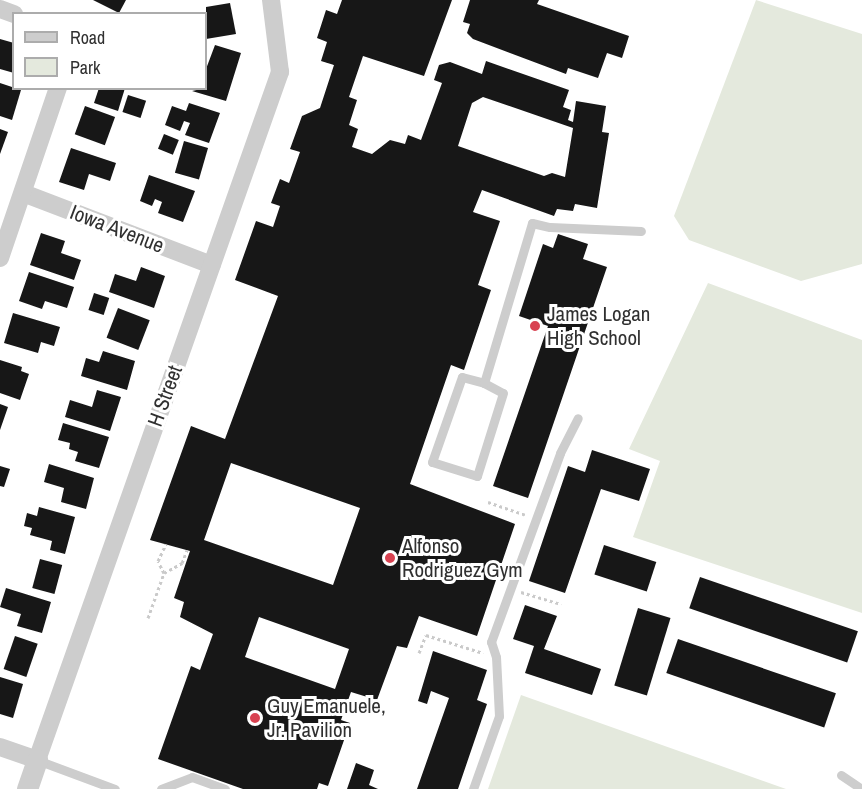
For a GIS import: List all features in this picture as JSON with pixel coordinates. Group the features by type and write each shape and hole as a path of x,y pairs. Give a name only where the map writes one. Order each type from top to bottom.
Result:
{"street":[{"name":"H Street","path":"27,789 280,72 271,0"},
{"path":"0,258 57,90"},
{"name":"Iowa Avenue","path":"23,192 212,265"},
{"path":"0,747 37,760"}],"lane":[{"path":"484,383 532,223 550,227 641,231"},
{"path":"462,377 484,383 503,393 477,476 432,462 462,377"},
{"path":"473,789 499,716 496,657 491,642 560,453 578,418"},
{"path":"37,760 115,789"},
{"path":"841,775 862,789"},
{"path":"161,789 192,777 225,789"}],"path":[{"path":"488,502 535,519"},
{"path":"164,573 158,561 166,544"},
{"path":"147,618 164,573 182,562 187,550"},
{"path":"511,588 561,604"},
{"path":"419,653 426,635 496,657"}],"green space":[{"path":"756,0 862,34 862,264 801,281 689,240 674,216"},
{"path":"708,283 862,340 862,613 633,537 660,461 629,449"},
{"path":"521,695 786,789 488,789"}],"building":[{"path":"93,0 126,0 120,12"},
{"name":"James Logan High School","path":"342,0 452,0 424,76 363,56 349,97 357,100 349,125 358,129 352,147 372,154 390,140 405,144 408,135 421,140 442,83 434,80 439,65 450,62 482,74 486,61 569,90 563,107 571,110 568,120 573,122 576,101 606,106 602,132 609,133 597,208 575,204 573,211 557,209 554,216 482,190 473,212 500,221 478,285 491,290 464,370 451,365 410,484 515,524 477,636 419,616 407,648 397,646 377,700 351,692 341,720 350,723 328,786 319,783 317,789 243,789 158,759 191,666 200,670 213,634 180,617 184,602 174,598 190,551 150,540 191,426 225,439 278,296 235,280 256,221 273,227 280,206 271,203 280,179 289,183 300,152 290,149 302,116 320,108 334,65 321,61 327,42 317,38 326,10 337,14","holes":["483,97 573,128 565,177 552,173 544,176 458,146 472,103","231,463 360,508 333,585 204,540","259,617 349,649 335,689 245,657"]},
{"path":"470,0 539,0 537,4 629,36 622,58 607,53 598,78 568,68 566,74 473,39 467,33 470,24 463,22"},
{"path":"230,3 236,34 207,39 206,7"},
{"path":"0,39 12,42 12,72 0,69"},
{"path":"215,45 241,53 226,101 192,91 207,90 207,66"},
{"path":"0,83 12,87 12,90 21,90 12,120 0,116"},
{"path":"98,90 124,90 118,111 94,103"},
{"path":"128,95 146,101 141,118 122,112"},
{"path":"189,103 220,113 209,143 185,135 190,123 184,121 180,131 165,125 172,106 186,111"},
{"path":"85,106 115,117 105,145 75,134"},
{"path":"0,129 8,132 0,154"},
{"path":"164,134 179,140 173,155 158,149"},
{"path":"184,141 208,148 199,180 175,173"},
{"path":"71,148 116,163 110,181 89,174 84,190 59,182"},
{"path":"149,175 195,191 183,222 158,213 162,202 155,199 152,206 140,201"},
{"path":"41,233 65,241 61,253 81,260 74,280 30,265"},
{"path":"558,234 588,244 583,259 607,267 528,498 493,486 548,326 519,316 543,244 553,248"},
{"path":"141,267 165,276 154,308 109,292 115,274 136,281"},
{"path":"29,272 74,287 67,308 45,301 42,309 19,301"},
{"path":"94,293 109,298 104,315 88,310"},
{"path":"118,308 150,320 138,350 107,338"},
{"path":"13,313 60,327 54,346 41,342 38,353 4,343"},
{"path":"103,351 135,361 127,390 81,376 86,358 99,362"},
{"path":"0,360 22,367 21,371 29,374 20,400 0,393"},
{"path":"97,390 121,397 110,431 65,417 70,400 92,407"},
{"path":"0,404 8,407 0,430"},
{"path":"63,423 109,437 99,468 75,461 78,452 69,449 70,443 58,440"},
{"path":"592,450 650,469 639,501 601,489 565,593 529,581 568,466 585,472"},
{"path":"49,464 94,478 86,509 61,502 64,488 44,482"},
{"path":"0,466 10,469 4,487 0,486"},
{"path":"39,507 75,517 65,554 50,550 52,541 30,535 32,528 24,526 27,513 37,516"},
{"path":"604,545 656,562 647,591 594,574"},
{"path":"40,559 62,565 54,594 32,588"},
{"path":"700,577 858,631 847,663 689,608"},
{"path":"6,588 51,602 42,633 17,626 21,614 0,607"},
{"path":"525,605 557,616 544,649 601,669 592,695 525,673 534,646 513,639"},
{"path":"638,608 671,618 647,695 614,685"},
{"path":"15,636 38,644 26,677 4,669"},
{"path":"678,639 836,693 824,727 666,673"},
{"path":"433,651 487,670 477,700 487,704 458,789 417,789 449,698 431,691 427,704 418,701"},
{"path":"0,677 23,684 13,718 0,714"},
{"path":"356,763 374,770 369,785 378,789 347,789"}],"place":[{"name":"James Logan High School","path":"535,326"},
{"name":"Alfonso Rodriguez Gym","path":"390,558"},
{"name":"Guy Emanuele, Jr. Pavilion","path":"255,718"}]}
